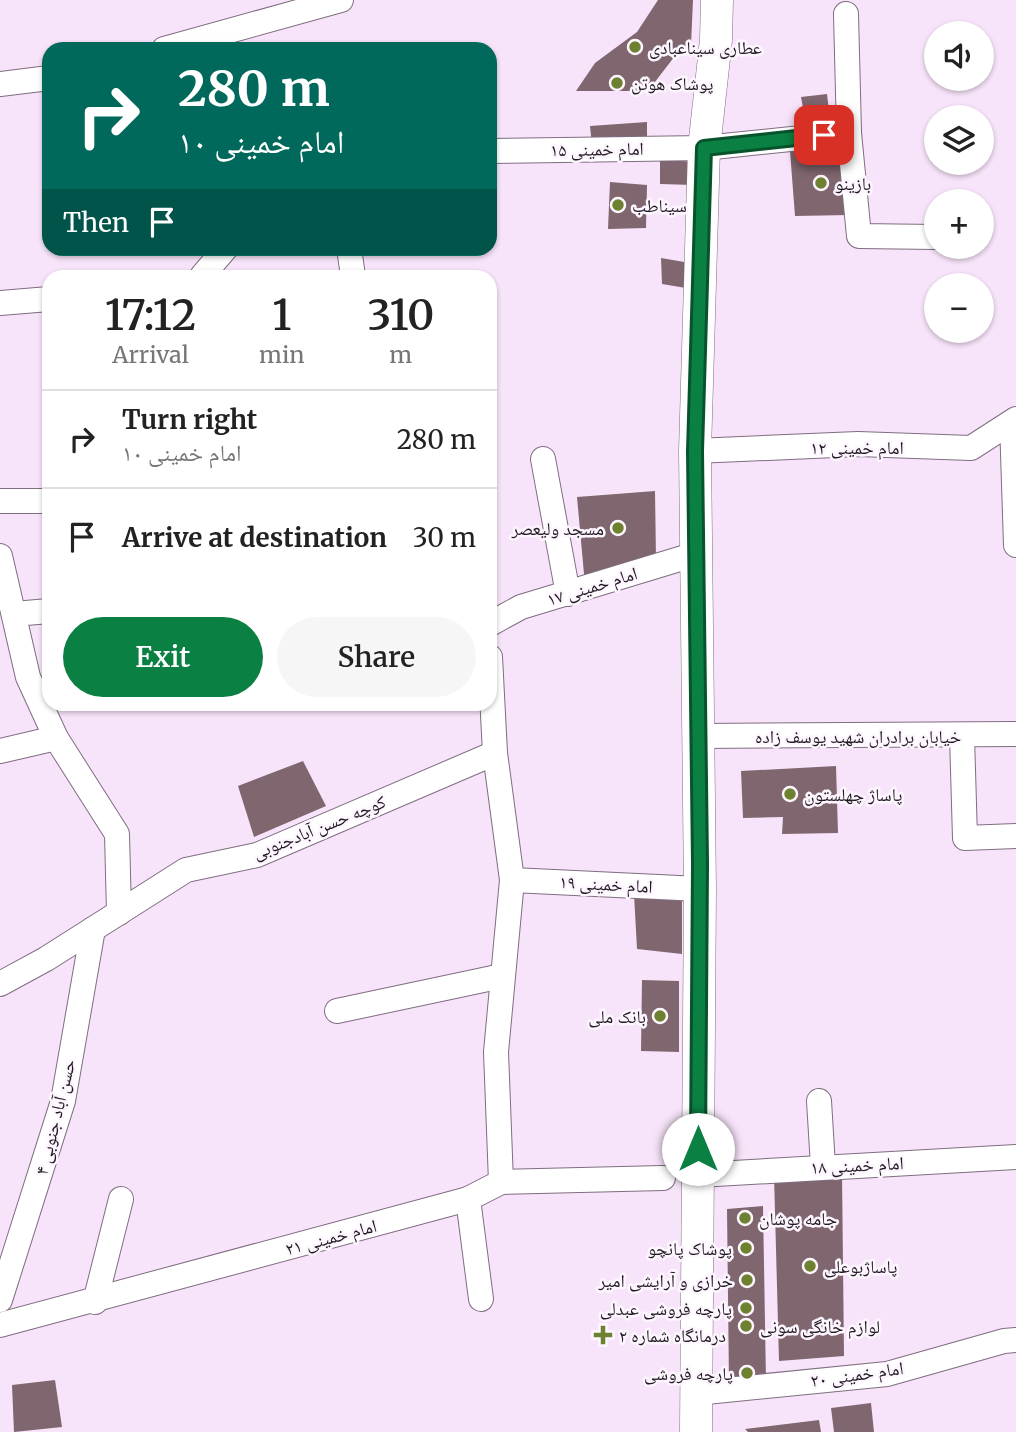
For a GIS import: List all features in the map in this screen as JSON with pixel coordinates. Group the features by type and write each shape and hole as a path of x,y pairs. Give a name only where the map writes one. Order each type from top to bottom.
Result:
{"main road":[{"path":"696,1432 700,889 695,451 704,148 716,40 717,0"},
{"path":"682,1432 696,1393"},
{"path":"696,1393 712,1432"}],"street":[{"path":"189,42 341,0"},
{"path":"846,14 849,133 859,236 924,237"},
{"path":"0,84 42,79"},
{"name":"امام خمینی ۱۵","path":"497,151 704,148 849,133"},
{"path":"207,270 219,256"},
{"path":"0,303 42,300"},
{"path":"1014,420 1016,545"},
{"name":"امام خمینی ۱۲","path":"695,451 858,444 971,448 1014,420"},
{"path":"543,459 568,594"},
{"path":"0,501 42,500"},
{"name":"امام خمینی ۱۷","path":"497,620 521,607 696,554"},
{"path":"0,556 28,677 42,708"},
{"path":"13,614 42,612"},
{"path":"44,711 56,738 117,834 119,913"},
{"path":"493,711 495,753 512,880 496,1052 501,1182"},
{"name":"خیابان برادران شهید یوسف زاده","path":"699,736 1016,734"},
{"path":"962,736 965,838 1016,836"},
{"path":"0,751 56,738"},
{"name":"کوچه حسن آبادجنوبی","path":"0,984 186,870 257,855 495,753"},
{"name":"امام خمینی ۱۹","path":"512,880 700,889"},
{"name":"حسن آباد جنوبی ۴","path":"0,1300 63,1101 93,929"},
{"path":"337,1012 502,976"},
{"path":"819,1101 823,1166"},
{"name":"امام خمینی ۱۸","path":"698,1175 1016,1157"},
{"name":"امام خمینی ۲۱","path":"0,1325 95,1302 468,1199 501,1182 663,1178"},
{"path":"95,1302 121,1199"},
{"path":"468,1199 481,1299"},
{"name":"امام خمینی ۲۰","path":"696,1393 887,1374 1016,1340"}],"building":[{"path":"658,0 693,0 691,45 678,52 648,91 576,91 595,63 637,32"},
{"path":"827,94 829,111 804,113 801,97"},
{"path":"647,122 647,144 592,145 590,126"},
{"name":"بازینو","path":"790,151 848,151 850,215 795,216"},
{"path":"660,159 694,162 694,185 660,184"},
{"path":"610,182 647,185 646,228 608,229"},
{"path":"661,258 690,263 692,289 662,284"},
{"name":"مسجد ولیعصر","path":"655,491 656,560 585,585 577,497"},
{"path":"303,761 326,806 254,837 238,786"},
{"name":"پاساژ چهلستون","path":"836,766 838,833 782,834 783,817 743,818 741,771"},
{"path":"634,894 682,898 682,954 637,949"},
{"name":"بانک ملی","path":"642,980 679,981 679,1052 641,1051"},
{"name":"پاساژبوعلی","path":"842,1173 844,1356 779,1361 774,1175"},
{"path":"763,1206 766,1381 729,1383 727,1209"},
{"path":"55,1380 62,1427 14,1432 12,1385"},
{"path":"871,1403 874,1432 834,1432 831,1408"},
{"path":"819,1420 821,1432 748,1432 745,1429"}],"place":[{"name":"عطاری سیناعبادی","path":"635,47"},
{"name":"پوشاک هوتن","path":"617,83"},
{"name":"بازینو","path":"821,183"},
{"name":"سیناطب","path":"618,205"},
{"name":"مسجد ولیعصر","path":"618,528"},
{"name":"پاساژ چهلستون","path":"790,794"},
{"name":"بانک ملی","path":"660,1016"},
{"name":"جامه پوشان","path":"745,1218"},
{"name":"پوشاک پانچو","path":"746,1248"},
{"name":"پاساژبوعلی","path":"810,1266"},
{"name":"خرازی و آرایشی امیر","path":"747,1280"},
{"name":"پارچه فروشی عبدلی","path":"746,1308"},
{"name":"لوازم خانگی سونی","path":"746,1326"},
{"name":"درمانگاه شماره ۲","path":"603,1335"},
{"name":"پارچه فروشی","path":"747,1373"}],"route":[{"path":"698,1149 700,864 695,451 704,148 824,135"}]}
